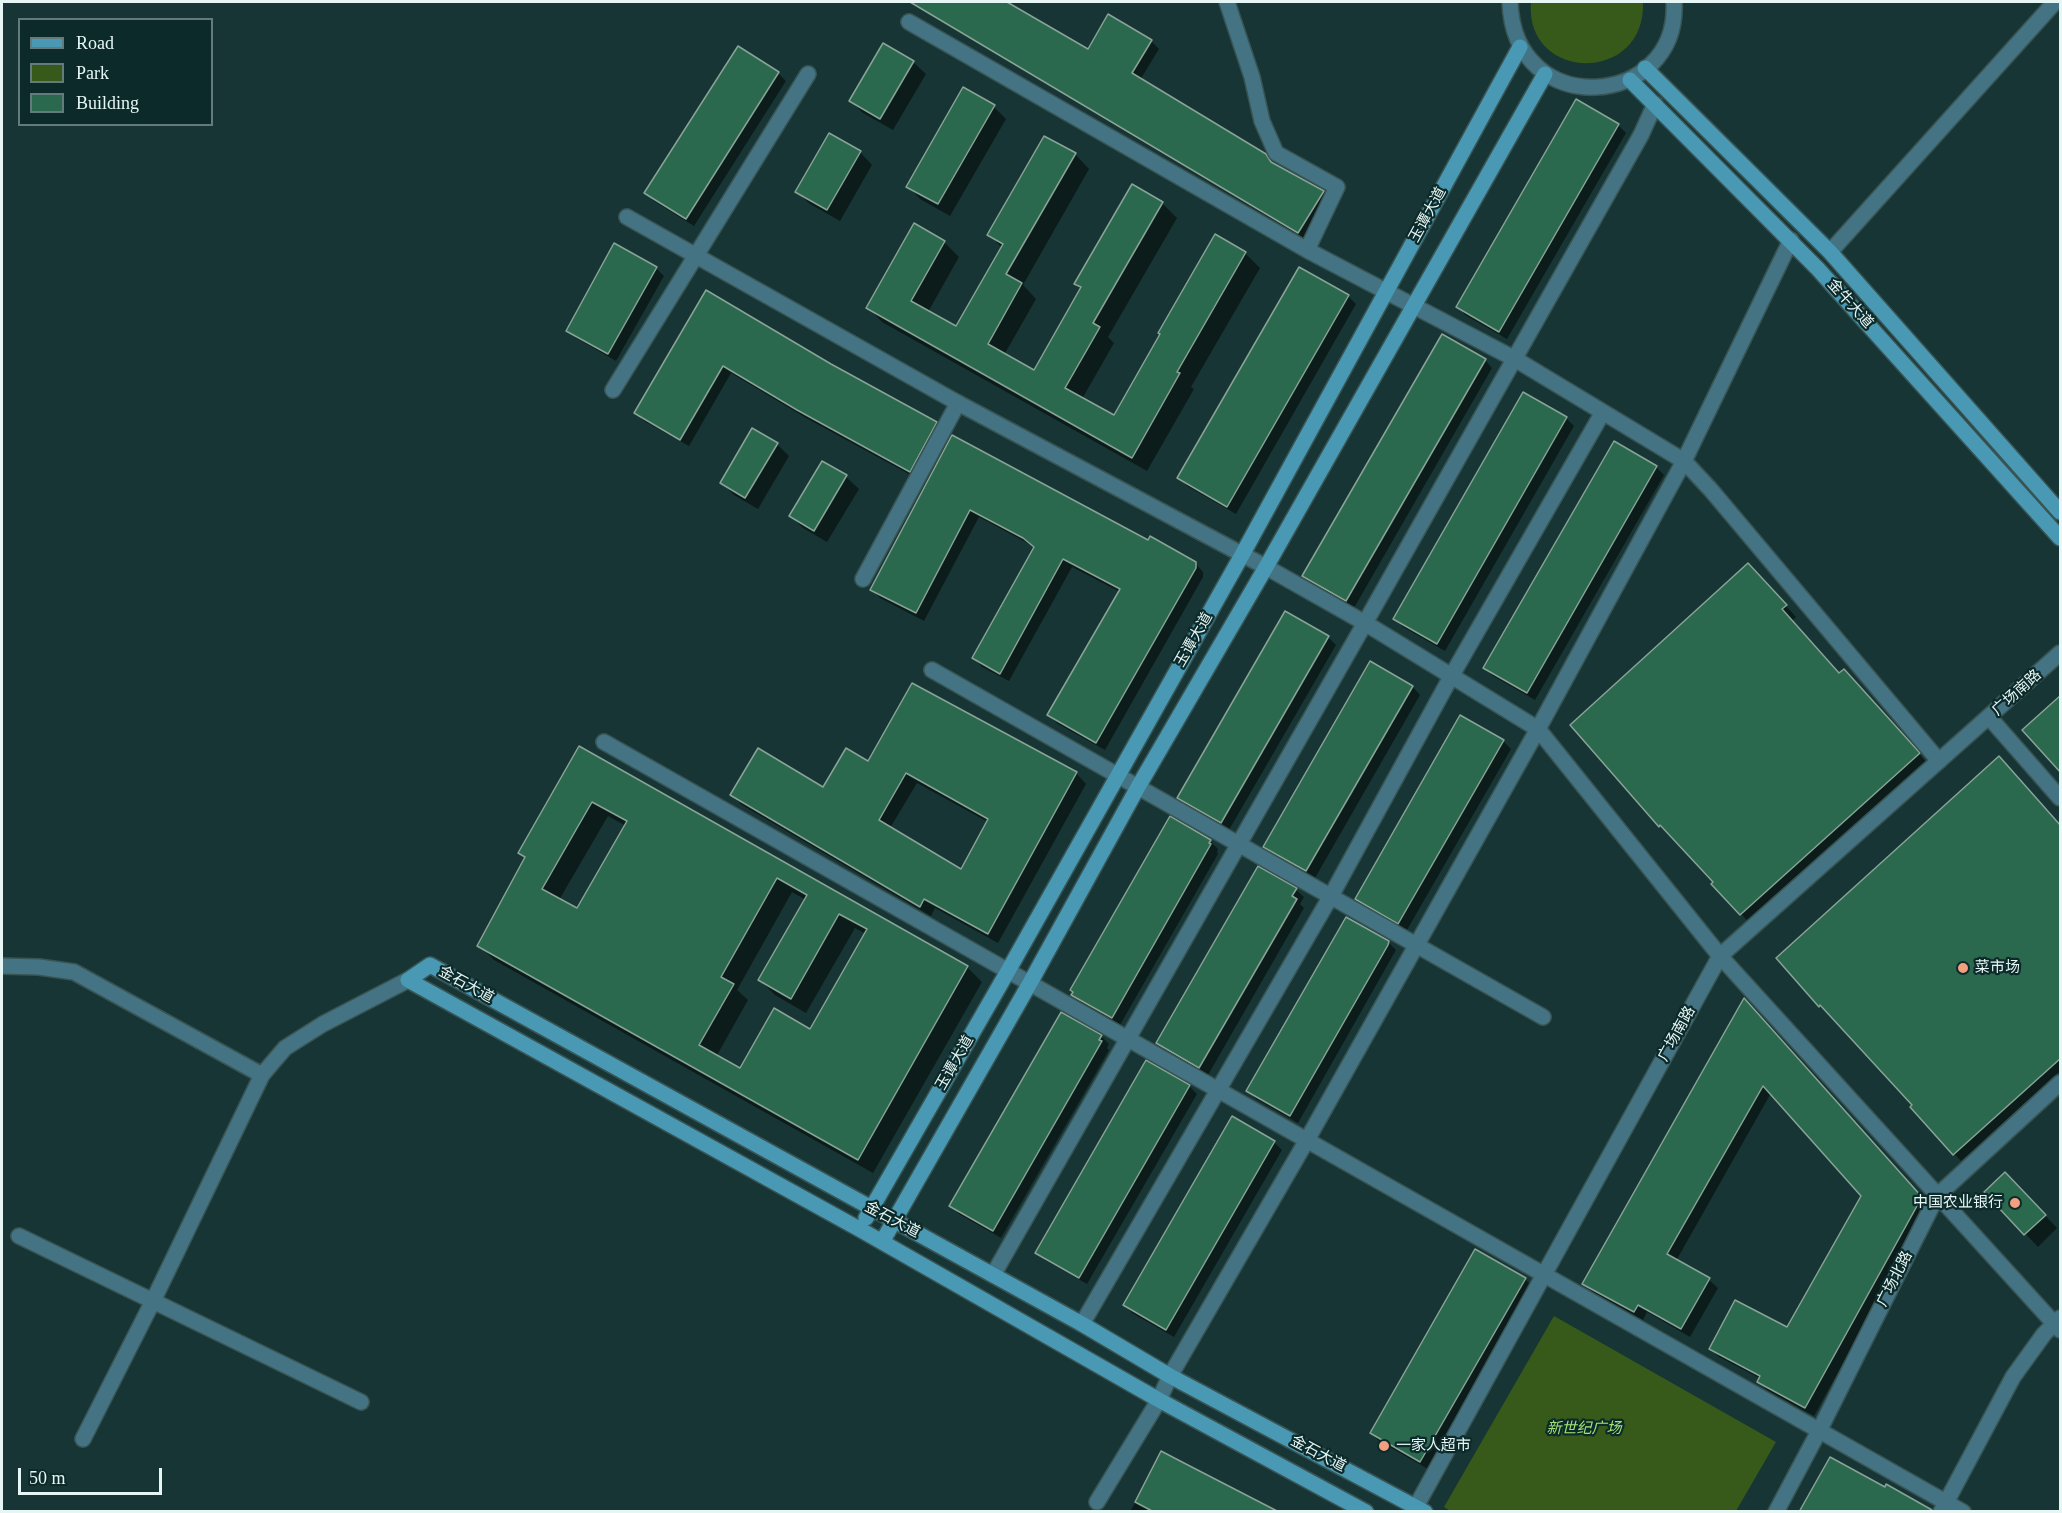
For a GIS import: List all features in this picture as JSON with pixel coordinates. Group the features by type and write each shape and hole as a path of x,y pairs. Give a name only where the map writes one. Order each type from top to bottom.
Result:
{"main road":[{"name":"玉谭大道","path":"861,1230 1242,555 1520,47"},
{"name":"金牛大道","path":"1645,68 1830,252 2061,512"},
{"name":"玉谭大道","path":"882,1242 1030,983 1138,787 1266,567 1545,74"},
{"name":"金牛大道","path":"1630,80 1791,240 2061,538"},
{"name":"金石大道","path":"1366,1512 1159,1400 861,1230 408,980 430,965 1082,1324 1170,1376 1418,1510"}],"street":[{"path":"1227,2 1252,77 1262,121 1276,153 1337,187 1307,250"},
{"path":"1510,2 1514,32 1520,47 1531,62 1545,74 1581,87 1600,87 1630,80 1645,68 1668,37 1674,2"},
{"path":"1830,252 2055,2"},
{"path":"909,21 1307,250 1515,359 1684,461 1939,761"},
{"path":"613,390 808,74"},
{"path":"993,1275 1515,359 1641,135 1655,105"},
{"path":"627,217 958,403 1266,567 1365,623 1538,729 1720,956 1937,1196 2058,1324 2044,1334 2013,1377 1944,1507"},
{"path":"1097,1502 1159,1400 1170,1376 1538,729 1684,461 1791,240"},
{"path":"863,579 958,403"},
{"path":"1082,1324 1331,896 1452,675 1603,412"},
{"name":"广场南路","path":"1418,1510 1720,956 2061,653"},
{"path":"932,670 1543,1017"},
{"path":"1989,717 2061,798"},
{"path":"604,742 1819,1431 1944,1507 1963,1512"},
{"path":"2,966 39,967 74,972 262,1075"},
{"path":"83,1439 153,1301 262,1075 285,1048 323,1023 408,980"},
{"name":"广场北路","path":"1776,1512 1937,1196 2061,1083"},
{"path":"19,1236 362,1402"}],"green space":[{"path":"1531,2 1643,2 1639,29 1626,48 1607,60 1586,63 1564,59 1546,47 1534,28"},
{"name":"新世纪广场","path":"1554,1316 1776,1442 1736,1511 1452,1512 1444,1507"}],"building":[{"path":"910,2 1007,2 1088,49 1108,14 1152,40 1132,73 1266,154 1271,162 1324,191 1298,233"},
{"path":"883,43 914,61 880,119 849,101"},
{"path":"738,46 779,72 686,219 644,193"},
{"path":"963,87 995,105 938,204 906,187"},
{"path":"1576,99 1619,124 1499,332 1456,307"},
{"path":"829,133 861,151 827,210 795,192"},
{"path":"1044,136 1076,153 1006,274 1022,283 988,344 1034,370 1081,287 1074,284 1132,184 1163,202 1093,323 1100,327 1065,388 1114,415 1215,234 1246,252 1177,372 1180,373 1132,458 866,308 914,223 945,241 911,301 956,326 1003,244 987,235"},
{"path":"614,243 657,267 608,354 566,331"},
{"path":"1299,267 1349,295 1227,507 1177,478"},
{"path":"706,290 831,364 937,422 910,472 723,366 680,440 634,413"},
{"path":"1442,334 1486,359 1346,601 1302,576"},
{"path":"1523,392 1567,417 1437,644 1393,619"},
{"path":"752,428 778,443 745,498 720,483"},
{"path":"952,435 1148,540 1150,536 1196,562 1196,568 1096,743 1047,715 1120,589 1063,559 1000,674 972,658 1034,547 1023,538 970,510 916,613 870,590"},
{"path":"1614,441 1657,466 1527,693 1483,668"},
{"path":"822,461 847,475 814,531 789,516"},
{"path":"1748,563 1787,605 1782,609 1839,673 1844,669 1920,753 1740,915 1711,884 1713,882 1660,825 1659,827 1570,725"},
{"path":"1285,611 1329,636 1221,823 1177,798"},
{"path":"1370,661 1413,686 1306,871 1263,847"},
{"path":"912,683 1077,772 988,934 924,899 920,907 730,795 758,748 823,787 846,748 868,761","holes":["906,773 988,819 961,869 879,820"]},
{"path":"2061,695 2061,773 2022,730"},
{"path":"1460,715 1504,740 1398,924 1355,899"},
{"path":"579,746 968,966 858,1160 477,946 525,857 518,853","holes":["592,802 627,821 577,908 542,889","777,878 807,895 758,980 791,999 839,914 867,929 810,1029 774,1008 740,1068 699,1045 734,984 721,977"]},
{"path":"1999,756 2061,826 2061,1058 1953,1155 1910,1107 1912,1105 1776,958"},
{"path":"1170,816 1211,840 1209,843 1211,844 1112,1018 1071,995 1073,992 1070,990"},
{"path":"1258,866 1297,888 1292,896 1297,899 1199,1068 1156,1043"},
{"path":"1346,917 1389,941 1388,945 1290,1116 1246,1091"},
{"path":"1744,998 1922,1197 1805,1408 1757,1382 1760,1376 1709,1349 1735,1300 1787,1327 1861,1196 1763,1086 1667,1254 1710,1278 1681,1329 1638,1305 1634,1312 1582,1284"},
{"path":"1061,1012 1102,1035 1099,1040 1102,1041 993,1231 949,1206"},
{"path":"1146,1060 1190,1085 1079,1278 1035,1253"},
{"path":"1232,1116 1275,1141 1166,1330 1123,1305"},
{"name":"中国农业银行","path":"2005,1172 2046,1215 2024,1235 1984,1192"},
{"path":"1475,1249 1526,1278 1420,1462 1370,1433"},
{"path":"1161,1451 1279,1512 1154,1512 1135,1502"},
{"path":"1830,1457 1885,1487 1886,1484 1932,1510 1931,1512 1799,1512"}],"place":[{"name":"菜市场","path":"1963,968"},
{"name":"中国农业银行","path":"2015,1203"},
{"name":"一家人超市","path":"1384,1446"}]}
